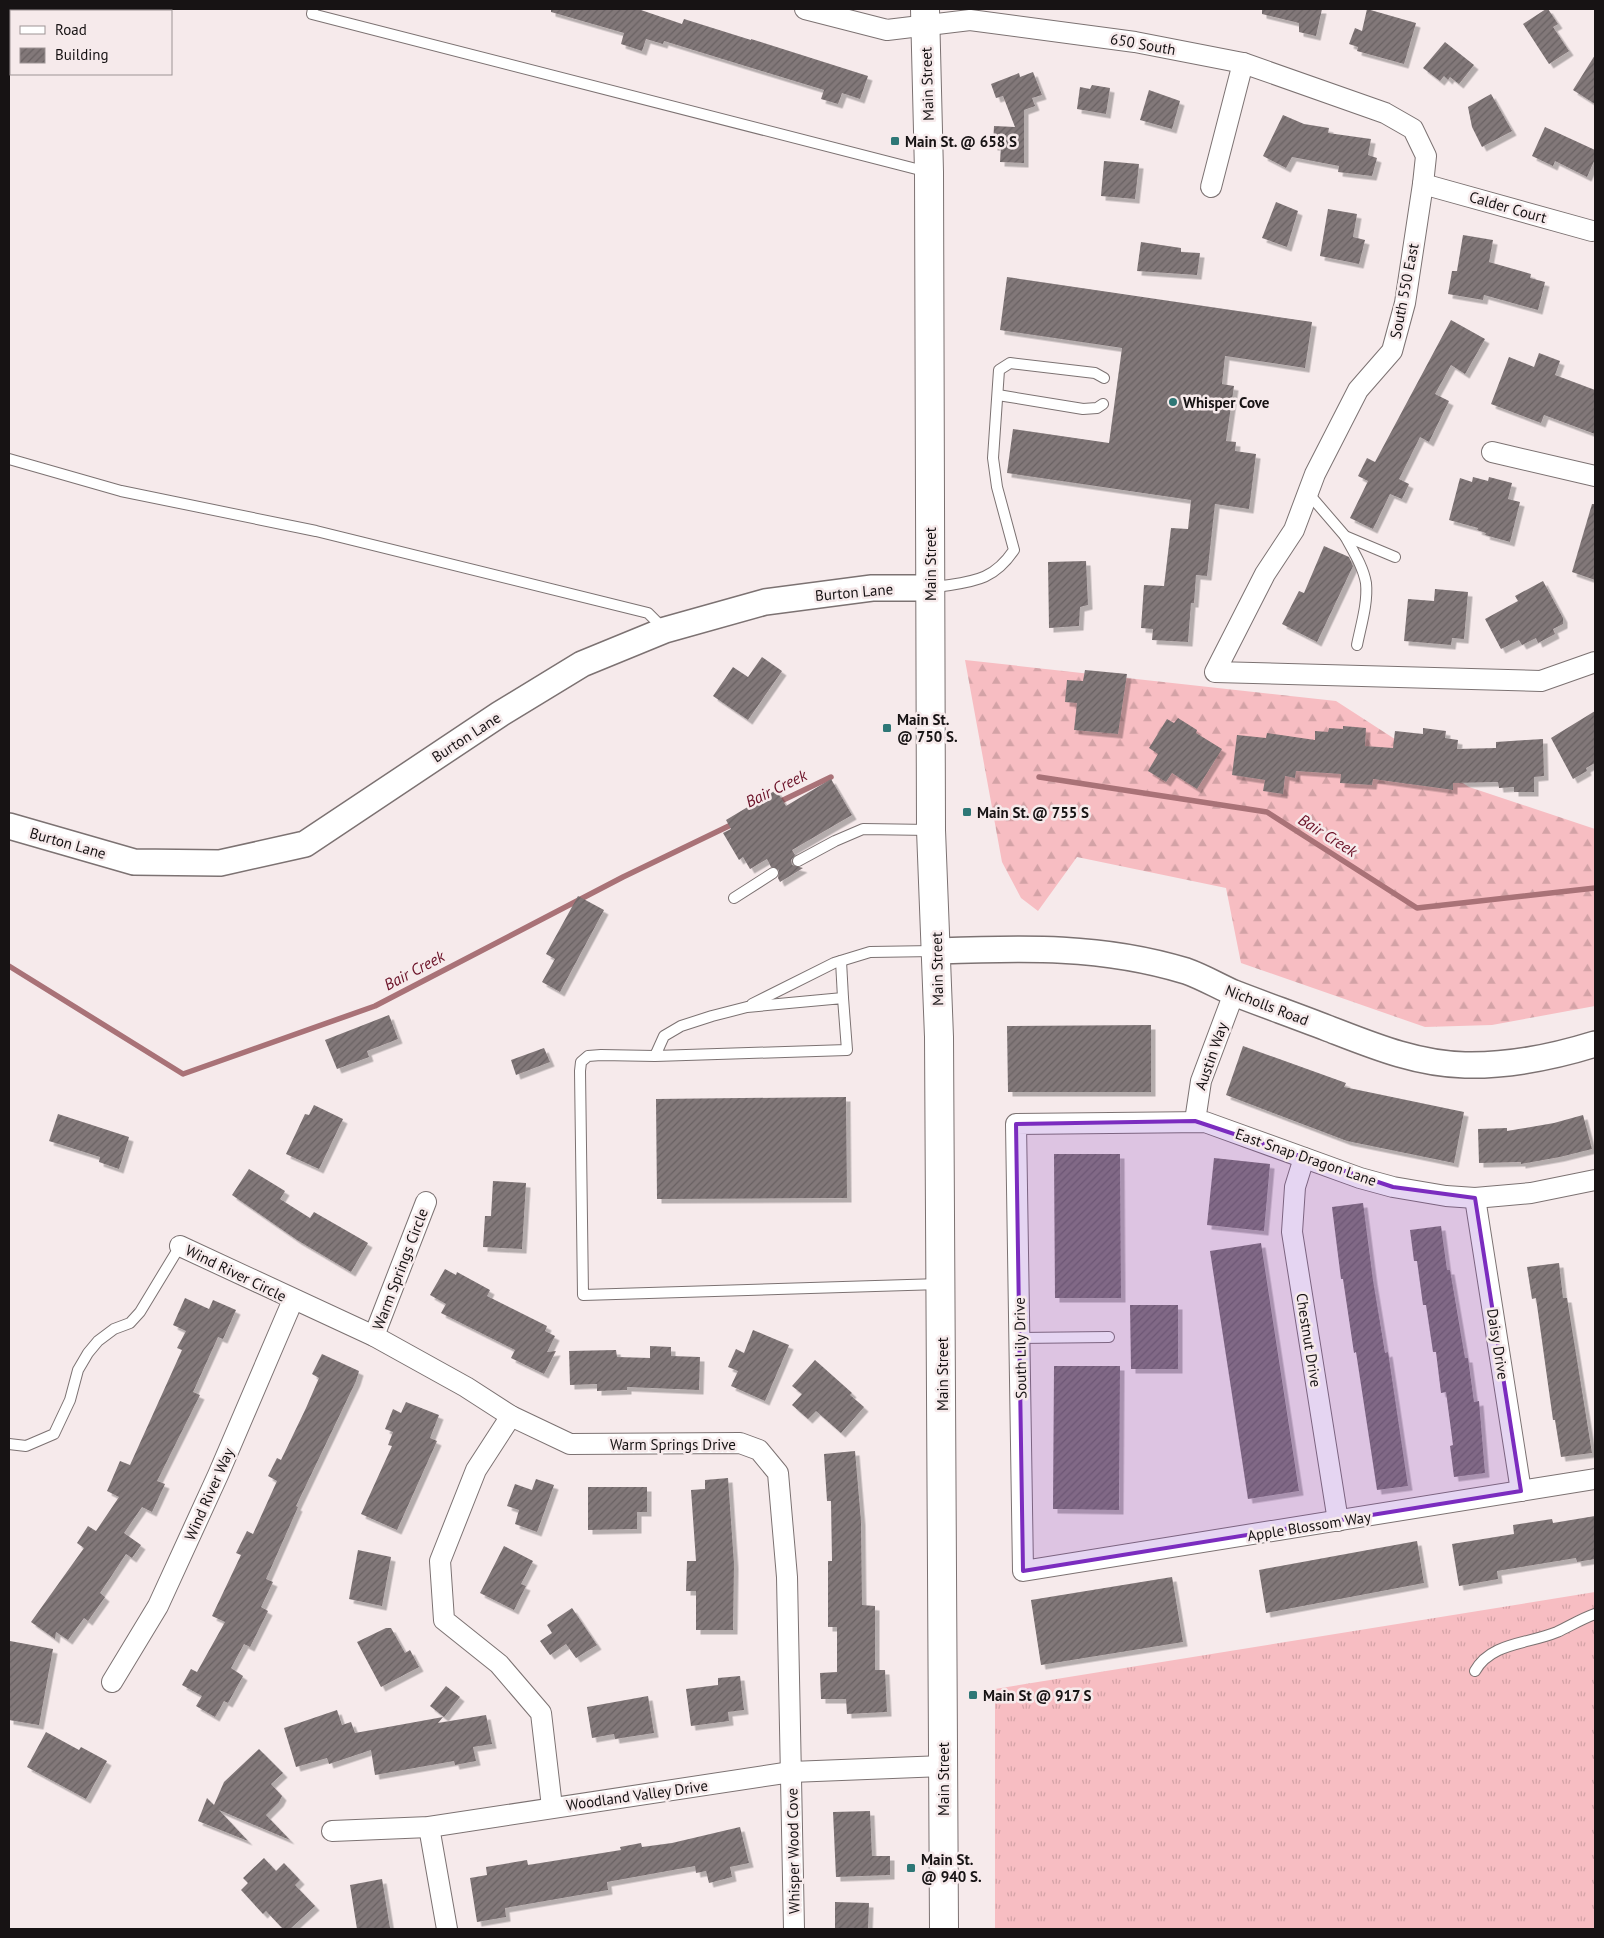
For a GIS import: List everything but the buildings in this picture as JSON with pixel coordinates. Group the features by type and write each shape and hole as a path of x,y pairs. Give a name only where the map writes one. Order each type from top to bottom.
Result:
{"main road":[{"name":"Main Street","path":"925,17 929,172 931,830 936,912 934,951 939,1036 944,1929"}],"street":[{"name":"650 South","path":"805,9 887,30 925,17 970,20 1135,42 1243,63 1386,114 1413,128 1426,156 1423,184"},
{"path":"1211,187 1243,63"},
{"name":"Calder Court","path":"1423,184 1593,229"},
{"name":"South 550 East","path":"1423,184 1405,303 1392,351 1358,390 1315,474 1294,530 1265,574 1215,672 1541,681 1595,662"},
{"path":"1492,452 1595,476"},
{"name":"Burton Lane","path":"9,826 134,862 220,863 305,844 500,714 582,664 665,630 765,602 872,588 931,588"},
{"name":"Nicholls Road","path":"934,951 1056,948 1112,953 1188,972 1234,993 1392,1052 1438,1063 1464,1065 1514,1063 1566,1053 1595,1044"},
{"name":"Austin Way","path":"1195,1121 1200,1082 1234,993"},
{"name":"East Snap Dragon Lane","path":"1016,1124 1195,1121 1219,1126 1304,1158 1393,1187 1446,1196 1475,1198 1531,1193 1595,1180"},
{"name":"South Lily Drive","path":"1016,1124 1023,1571"},
{"name":"Chestnut Drive","path":"1304,1158 1295,1187 1292,1232 1338,1521"},
{"name":"Daisy Drive","path":"1475,1198 1522,1491"},
{"name":"Warm Springs Circle","path":"374,1336 426,1202"},
{"name":"Wind River Circle","path":"180,1246 293,1300"},
{"name":"Warm Springs Drive","path":"293,1300 374,1336 466,1386 511,1416 570,1444 740,1443 759,1450 778,1473 788,1577 791,1772"},
{"name":"Wind River Way","path":"112,1682 158,1606 218,1475 293,1300"},
{"path":"511,1416 476,1470 440,1561 444,1620 500,1664 542,1713 552,1807"},
{"name":"Apple Blossom Way","path":"1023,1571 1595,1479"},
{"name":"Woodland Valley Drive","path":"332,1831 429,1827 791,1772 943,1766"},
{"name":"Whisper Wood Cove","path":"791,1772 794,1929"},
{"path":"429,1827 447,1929"}],"lane":[{"path":"312,9 312,14 929,172"},
{"path":"931,588 985,578 1003,566 1014,550 997,487 993,458 999,370 1010,363 1095,373 1104,378"},
{"path":"998,396 1083,409 1098,408 1103,404"},
{"path":"9,459 121,490 316,531 648,613 665,630"},
{"path":"1308,493 1345,536 1361,566 1366,583 1365,605 1357,645"},
{"path":"1345,536 1395,557"},
{"path":"798,861 835,841 863,829 931,830"},
{"path":"734,898 773,873"},
{"path":"747,1007 798,980 842,961 870,952 934,951"},
{"path":"842,961 847,1050 655,1056 588,1056 581,1062 583,1295 941,1284"},
{"path":"655,1056 664,1036 681,1026 747,1007 843,998"},
{"path":"9,1444 26,1446 54,1434 70,1400 78,1370 88,1352 114,1329 130,1323 140,1312 180,1246"},
{"path":"1019,1338 1109,1336"},
{"path":"1475,1671 1481,1660 1495,1651 1536,1640 1595,1614"}],"highlighted area":[{"path":"1195,1121 1393,1187 1475,1198 1521,1491 1023,1571 1016,1124"}],"green space":[{"path":"965,660 1336,701 1469,787 1595,829 1595,1006 1492,1025 1425,1027 1241,963 1226,888 1077,857 1038,911 1021,898 1002,862"},
{"path":"1595,1592 1595,1929 995,1929 995,1689"}],"waterway":[{"name":"Bair Creek","path":"777,803 831,777"},
{"name":"Bair Creek","path":"1039,777 1267,812 1417,908 1595,888"},
{"name":"Bair Creek","path":"9,966 183,1074 375,1006 623,877 735,823"}],"place":[{"name":"Main St. @ 658 S","path":"895,141"},
{"name":"Whisper Cove","path":"1173,402"},
{"name":"Main St. @ 750 S.","path":"887,728"},
{"name":"Main St. @ 755 S","path":"967,812"},
{"name":"Main St @ 917 S","path":"973,1695"},
{"name":"Main St. @ 940 S.","path":"911,1868"}]}
